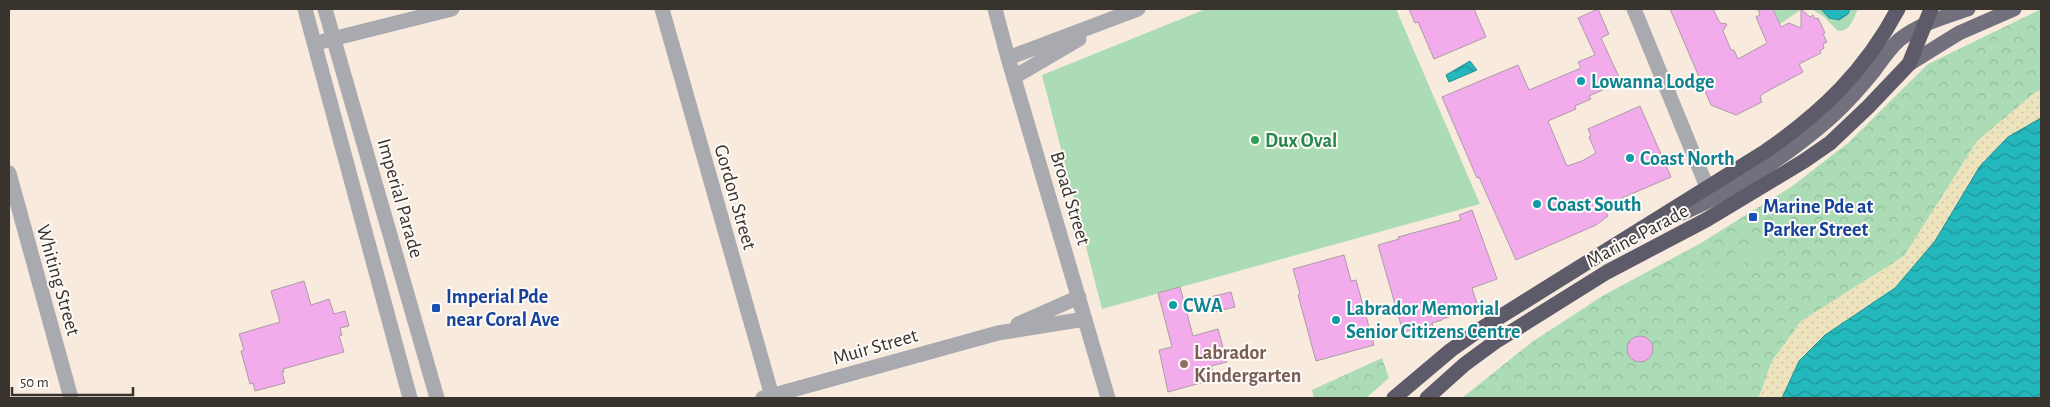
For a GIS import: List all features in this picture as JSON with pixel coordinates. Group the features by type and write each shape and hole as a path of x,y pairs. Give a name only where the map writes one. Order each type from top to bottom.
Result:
{"highway":[{"name":"Marine Parade","path":"1394,398 1450,350 1482,328 1797,130 1845,86 1867,59 1898,9"},
{"path":"1909,64 1931,9"},
{"name":"Marine Parade","path":"1427,398 1465,364 1495,342 1607,272 1706,220 1804,161 1848,126 1909,64"}],"main road":[{"path":"1651,223 1692,209 1739,182 1799,143 1829,119 1846,102 1892,47 1912,31 1925,24 1968,9"},
{"name":"Marine Parade","path":"1909,64 1959,33 2014,9"}],"street":[{"path":"305,9 410,398"},
{"name":"Imperial Parade","path":"326,9 437,398"},
{"path":"313,44 452,9"},
{"name":"Gordon Street","path":"662,9 768,397"},
{"name":"Broad Street","path":"995,9 1108,398"},
{"path":"1008,58 1138,9"},
{"path":"1634,9 1707,187"},
{"path":"1014,77 1110,20"},
{"path":"349,177 373,171"},
{"name":"Whiting Street","path":"9,173 71,398"},
{"name":"Muir Street","path":"768,397 798,394 998,332 1079,298"},
{"name":"Muir Street","path":"998,332 1085,318"}],"sand":[{"path":"2041,90 2041,118 2008,137 1980,166 1935,241 1895,288 1825,335 1799,361 1782,398 1754,398 1759,396 1772,361 1801,321 1904,256 1977,141 2034,93"}],"green space":[{"name":"Dux Oval","path":"1206,9 1396,9 1480,204 1102,309 1042,75"},
{"path":"1773,9 1810,9 1799,11 1780,24"},
{"path":"1811,9 1858,9 1849,27 1838,31 1823,16"},
{"path":"2041,9 2041,90 2034,93 1977,141 1904,256 1801,321 1772,361 1759,396 1754,398 1462,398 1532,342 1604,295 1701,243 1791,187 1848,143 1928,64"},
{"path":"1762,236 1768,241 1767,249 1712,283 1706,283 1703,275 1705,272"},
{"path":"1382,358 1389,378 1366,398 1314,398 1312,390"}],"water":[{"path":"1821,9 1850,9 1848,14 1839,20 1829,18"},
{"path":"1470,61 1477,70 1449,82 1446,75"},
{"path":"2041,118 2041,398 1782,398 1799,361 1825,335 1895,288 1935,241 1980,166 2008,137"}],"building":[{"path":"1409,9 1474,9 1486,37 1434,59 1418,22 1415,23"},
{"path":"1598,9 1609,34 1601,38 1619,77 1603,84 1605,89 1589,96 1591,99 1575,106 1576,109 1548,121 1567,166 1582,161 1596,153 1589,137 1591,136 1588,129 1640,106 1671,177 1622,198 1623,200 1604,209 1608,216 1596,225 1516,260 1479,177 1477,178 1442,97 1518,65 1529,90 1581,68 1578,62 1595,55 1578,18"},
{"path":"1670,9 1713,9 1720,23 1727,24 1723,31 1731,50 1734,50 1738,59 1767,43 1756,17 1760,15 1758,9 1773,9 1781,27 1789,23 1801,28 1801,9 1810,17 1813,15 1815,19 1818,18 1827,42 1823,44 1824,48 1820,51 1821,53 1799,64 1803,72 1764,93 1760,97 1762,102 1736,115 1711,105"},
{"path":"1472,210 1497,279 1472,288 1477,304 1469,307 1470,311 1432,323 1433,327 1403,332 1378,245 1399,239 1398,237 1461,220 1459,215"},
{"name":"Labrador Memorial Senior Citizens Centre","path":"1344,255 1351,281 1356,280 1374,345 1316,361 1293,269"},
{"path":"304,281 311,305 329,299 334,314 345,311 349,326 340,328 342,335 339,336 344,352 283,369 285,383 255,391 253,383 250,384 241,351 244,350 239,334 280,322 271,291"},
{"path":"1180,287 1193,336 1218,329 1227,362 1211,366 1215,379 1168,392 1159,350 1172,347 1158,293"},
{"path":"1231,292 1235,307 1214,312 1210,297"},
{"path":"1640,336 1649,340 1653,349 1649,358 1640,362 1631,358 1627,349 1631,340"}],"place":[{"name":"Lowanna Lodge","path":"1581,81"},
{"name":"Dux Oval","path":"1255,140"},
{"name":"Coast North","path":"1630,158"},
{"name":"Coast South","path":"1537,204"},
{"name":"Marine Pde at Parker Street","path":"1753,217"},
{"name":"CWA","path":"1173,305"},
{"name":"Imperial Pde near Coral Ave","path":"436,308"},
{"name":"Labrador Memorial Senior Citizens Centre","path":"1336,320"},
{"name":"Labrador Kindergarten","path":"1184,364"}]}
